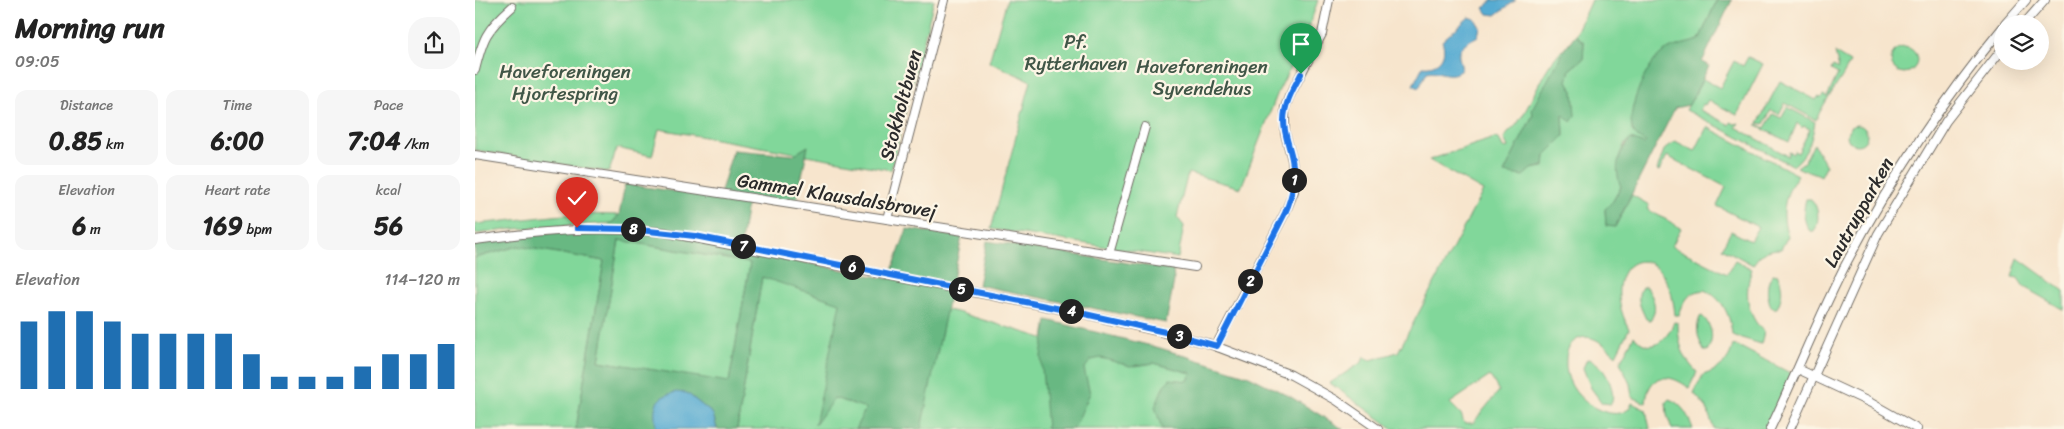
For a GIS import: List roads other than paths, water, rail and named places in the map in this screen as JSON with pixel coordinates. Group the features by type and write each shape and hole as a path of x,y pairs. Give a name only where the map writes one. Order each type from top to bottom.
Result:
{"street":[{"name":"Stokholtbuen","path":"887,219 944,0"},
{"path":"1217,346 1285,213 1294,191 1292,160 1285,132 1285,108 1322,34 1329,0"},
{"path":"2013,15 2026,0"},
{"path":"2031,15 2045,0"},
{"path":"475,70 486,34 512,7"},
{"name":"Lautrupparken","path":"1770,429 1848,261 1894,178 1942,104 1994,38"},
{"name":"Lautrupparken","path":"1790,429 1878,234 1947,121 1994,60"},
{"path":"1109,254 1145,127"},
{"name":"Gammel Klausdalsbrovej","path":"475,156 1195,266"},
{"path":"475,240 577,228 663,232 740,245 1076,312 1217,346 1291,375 1336,400 1378,429"},
{"path":"1798,368 1871,403 1917,429"}],"water":[{"path":"1493,0 1516,0 1496,15 1488,14 1484,8"},
{"path":"1469,17 1475,19 1480,27 1478,36 1464,44 1460,50 1461,70 1452,74 1427,72 1419,88 1413,85 1423,66 1437,63 1443,56 1444,46 1442,41"},
{"path":"676,392 687,393 713,414 717,429 656,429 655,410 658,401 668,394"}],"park label":[{"name":"Pf. Rytterhaven","path":"1076,52"},
{"name":"Haveforeningen Syvendehus","path":"1202,77"},
{"name":"Haveforeningen Hjortespring","path":"565,82"}]}
